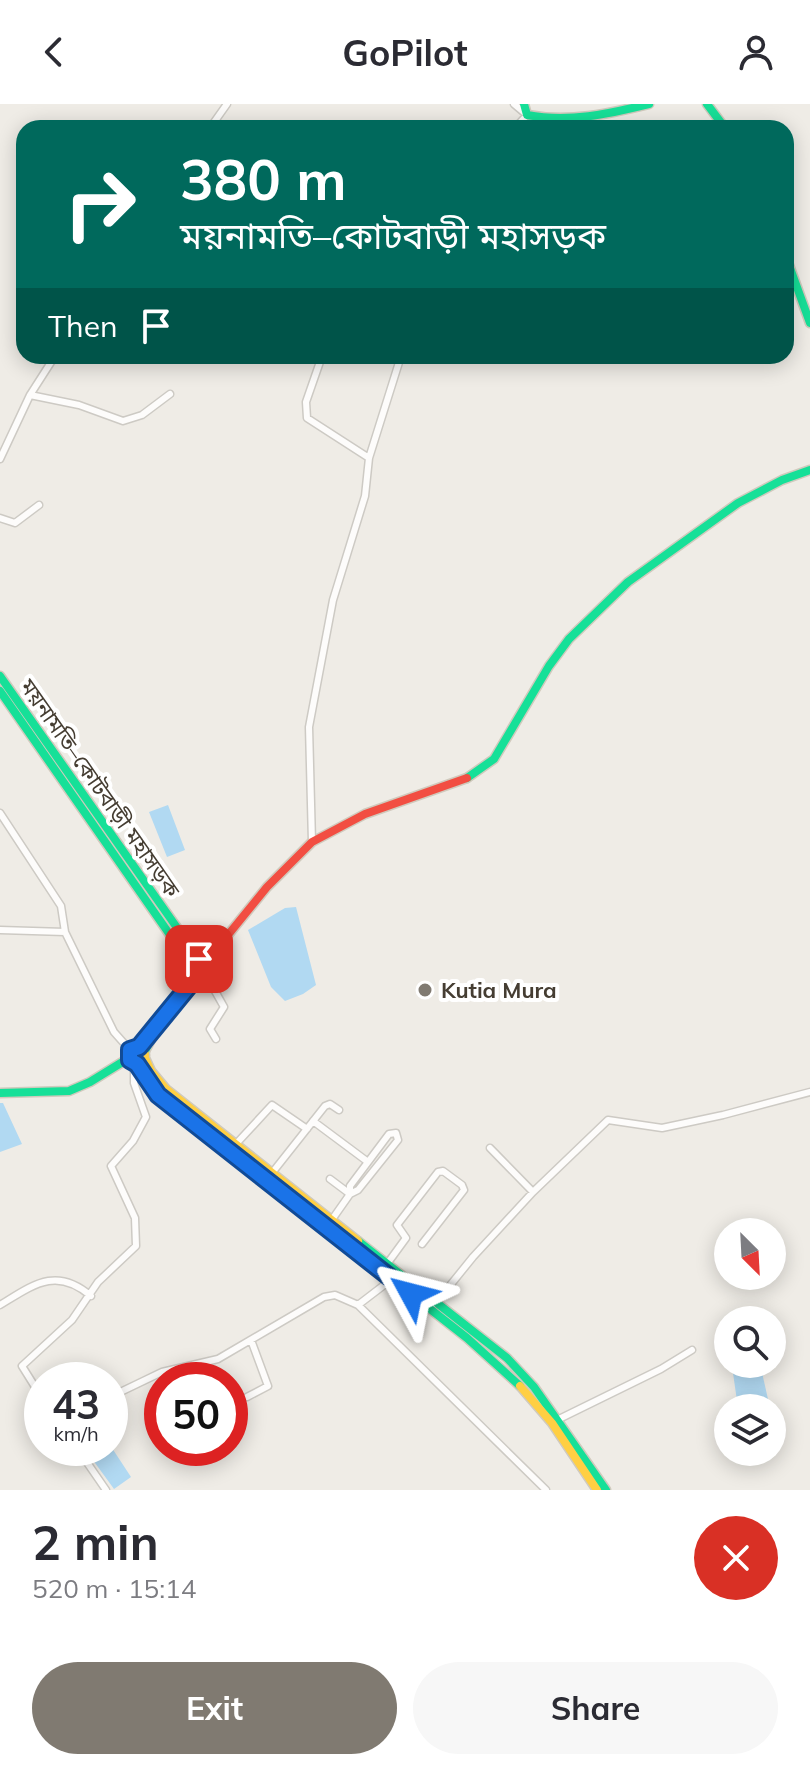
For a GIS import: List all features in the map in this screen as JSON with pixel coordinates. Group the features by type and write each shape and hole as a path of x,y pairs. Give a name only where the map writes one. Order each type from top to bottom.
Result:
{"main road":[{"path":"524,104 527,115 576,119 649,104"},
{"path":"794,279 810,323"},
{"path":"0,1093 69,1091 137,1056 199,969 267,887 312,842 365,814 461,782 484,768 494,759 549,666 569,639 628,582 738,503 782,480 810,470"},
{"name":"ময়নামতি–কোটবাড়ী মহাসড়ক","path":"0,676 22,715 199,969"},
{"name":"ময়নামতি–কোটবাড়ী মহাসড়ক","path":"0,691 22,715"},
{"path":"137,1056 166,1089 272,1173 392,1279 507,1358 534,1387 597,1490"},
{"path":"137,1056 158,1095 328,1224 387,1264 434,1305"},
{"path":"555,1421 606,1490"}],"street":[{"path":"514,104 527,115 522,120"},
{"path":"0,459 30,395 50,364"},
{"path":"319,364 306,402 307,418 369,458"},
{"path":"312,842 309,727 333,600 365,496 369,458 398,364"},
{"path":"30,395 79,405 123,421 142,415 170,394"},
{"path":"0,518 15,523 39,505"},
{"path":"0,813 61,906 65,932 114,1032 137,1056 134,1083 146,1117 133,1141 111,1166 135,1218 136,1246 98,1282 72,1320 26,1362"},
{"path":"0,930 65,932"},
{"path":"199,969 224,1007 210,1029 216,1039"},
{"path":"434,1305 533,1192 608,1120 662,1128 810,1092"},
{"path":"272,1173 327,1104 339,1110"},
{"path":"236,1144 272,1105 307,1129"},
{"path":"313,1121 368,1162"},
{"path":"328,1224 398,1140 396,1133 389,1134 350,1186 350,1194"},
{"path":"490,1148 533,1192"},
{"path":"387,1264 406,1238 397,1225 438,1172 443,1171 464,1190 422,1244"},
{"path":"330,1179 350,1194"},
{"path":"358,1305 392,1279"},
{"path":"0,1305 38,1282 69,1282 91,1296"},
{"path":"128,1388 162,1372 218,1359 324,1297 335,1295 358,1305 546,1490"},
{"path":"248,1396 268,1386 251,1340"},
{"path":"555,1421 631,1385 692,1350"},
{"path":"89,1466 106,1490"}],"water":[{"path":"168,805 185,850 167,857 149,812"},
{"path":"296,907 316,985 285,1001 271,987 248,930 285,908"},
{"path":"0,1103 3,1103 22,1144 0,1152"},
{"path":"734,1378 763,1378 767,1394 736,1394"},
{"path":"97,1466 124,1466 131,1477 114,1489"}],"traffic: fast":[{"path":"524,104 527,115 558,118 603,114 649,104"},
{"path":"707,104 719,120"},
{"path":"794,279 810,323"},
{"path":"467,778 494,759 549,666 569,639 628,582 738,503 782,480 810,470"},
{"path":"0,676 199,959"},
{"path":"0,691 191,965"},
{"path":"185,991 192,974"},
{"path":"145,1051 157,1028 201,977"},
{"path":"0,1093 69,1091 129,1058"},
{"path":"137,1064 158,1095 467,1338 520,1386"},
{"path":"358,1241 507,1358 534,1387 606,1490"}],"traffic: slow":[{"path":"200,959 209,968 200,977 191,968 200,959"},
{"path":"134,1047 140,1047 145,1055 143,1061 134,1063 129,1058 129,1052 134,1047"},
{"path":"145,1058 166,1089 358,1241"},
{"path":"520,1386 552,1423 597,1490"}],"traffic: jam":[{"path":"206,962 267,887 312,842 365,814 467,778"}],"place":[{"name":"Kutia Mura","path":"425,990"}],"route":[{"path":"199,959 191,965 188,987 139,1047 130,1050 130,1060 137,1064 158,1095 411,1294"}]}
